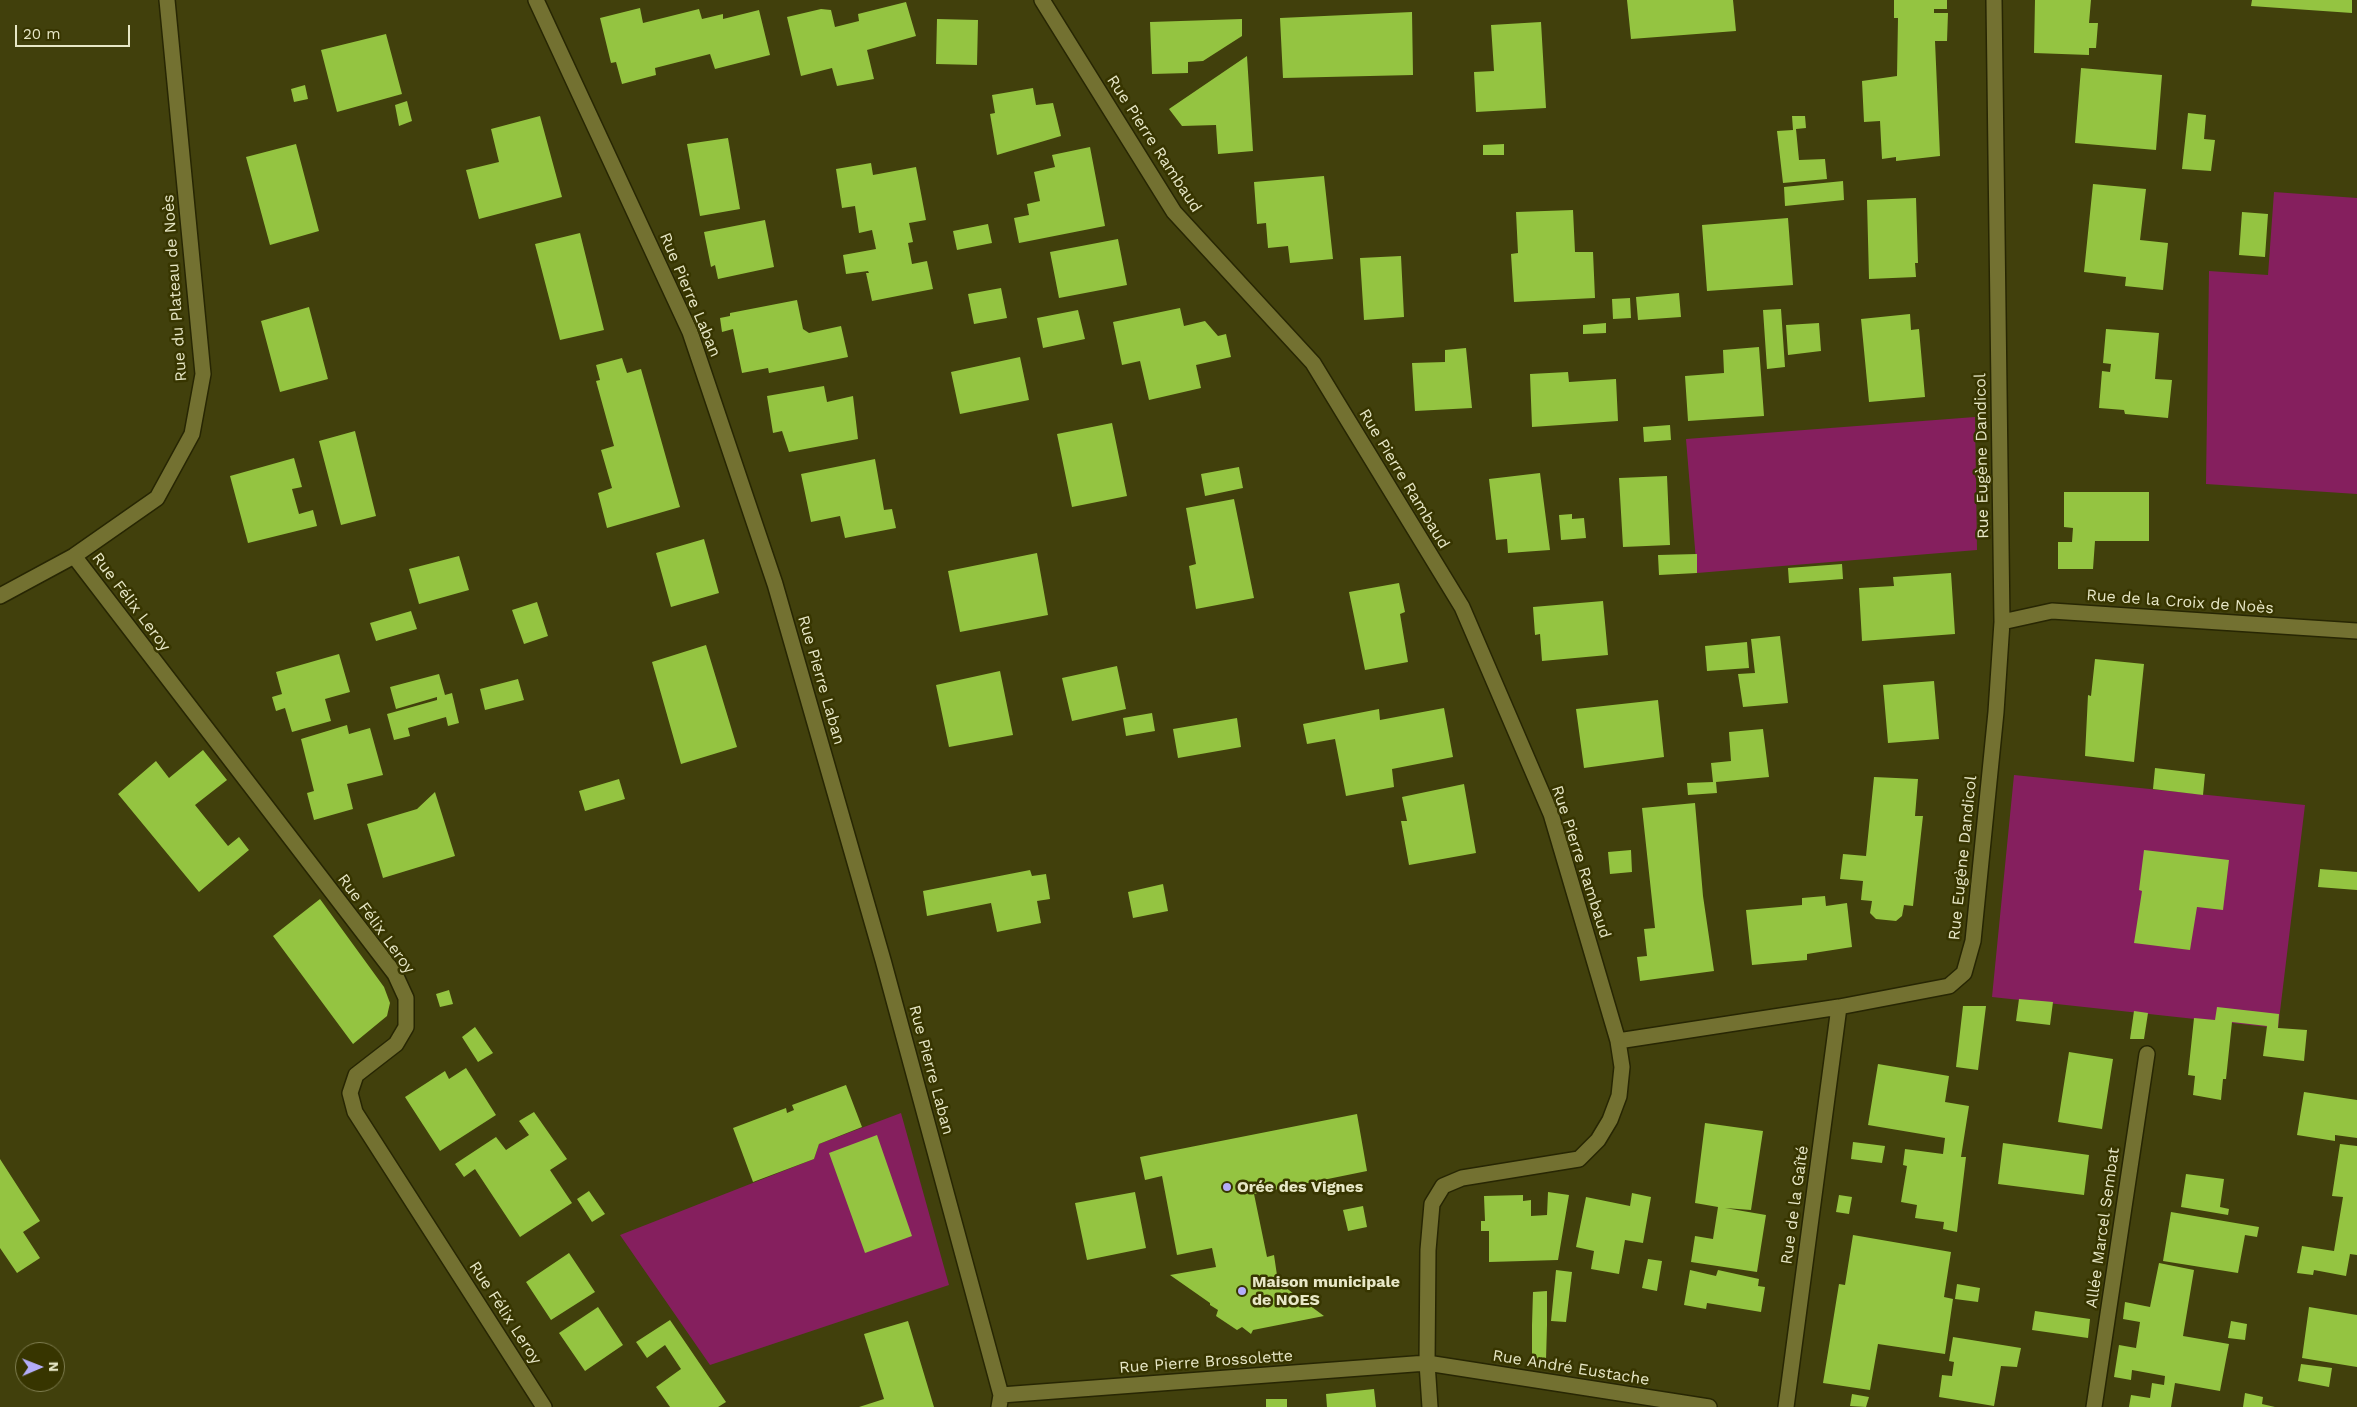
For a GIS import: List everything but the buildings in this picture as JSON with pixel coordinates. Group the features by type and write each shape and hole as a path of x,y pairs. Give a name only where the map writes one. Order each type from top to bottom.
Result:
{"street":[{"name":"Rue du Plateau de Noès","path":"0,596 74,556 157,498 192,434 202,374 167,0"},
{"name":"Rue Pierre Laban","path":"536,0 690,332 776,584 883,960 1000,1401"},
{"name":"Rue Pierre Rambaud","path":"1042,0 1174,212 1313,363 1462,607 1551,814 1618,1041"},
{"name":"Rue Eugène Dandicol","path":"1618,1041 1839,1007 1949,986 1964,973 1974,941 1996,712 2002,622 1994,0"},
{"name":"Rue Félix Leroy","path":"74,556 395,974 406,998 406,1027 396,1044 356,1076 350,1093 355,1112 544,1407"},
{"name":"Rue de la Croix de Noès","path":"2002,622 2052,612 2357,631"},
{"name":"Rue de la Gaîté","path":"1786,1407 1839,1007"},
{"path":"1430,1407 1427,1363 1428,1250 1432,1204 1443,1186 1462,1178 1578,1159 1598,1140 1610,1120 1619,1096 1622,1067 1618,1041"},
{"name":"Allée Marcel Sembat","path":"2094,1407 2147,1054"},
{"name":"Rue Pierre Brossolette","path":"1000,1401 1427,1363"},
{"name":"Rue André Eustache","path":"1427,1363 1709,1407"}],"shaded area":[{"path":"2274,192 2357,198 2357,494 2206,484 2209,271 2268,275"},
{"path":"1975,417 1977,550 1697,573 1686,439"},
{"path":"2014,775 2305,805 2278,1028 1992,997"},
{"path":"901,1113 949,1285 710,1365 620,1235 814,1159 819,1144"}],"place":[{"name":"Orée des Vignes","path":"1227,1187"},
{"name":"Maison municipale de NOES","path":"1242,1291"}]}
